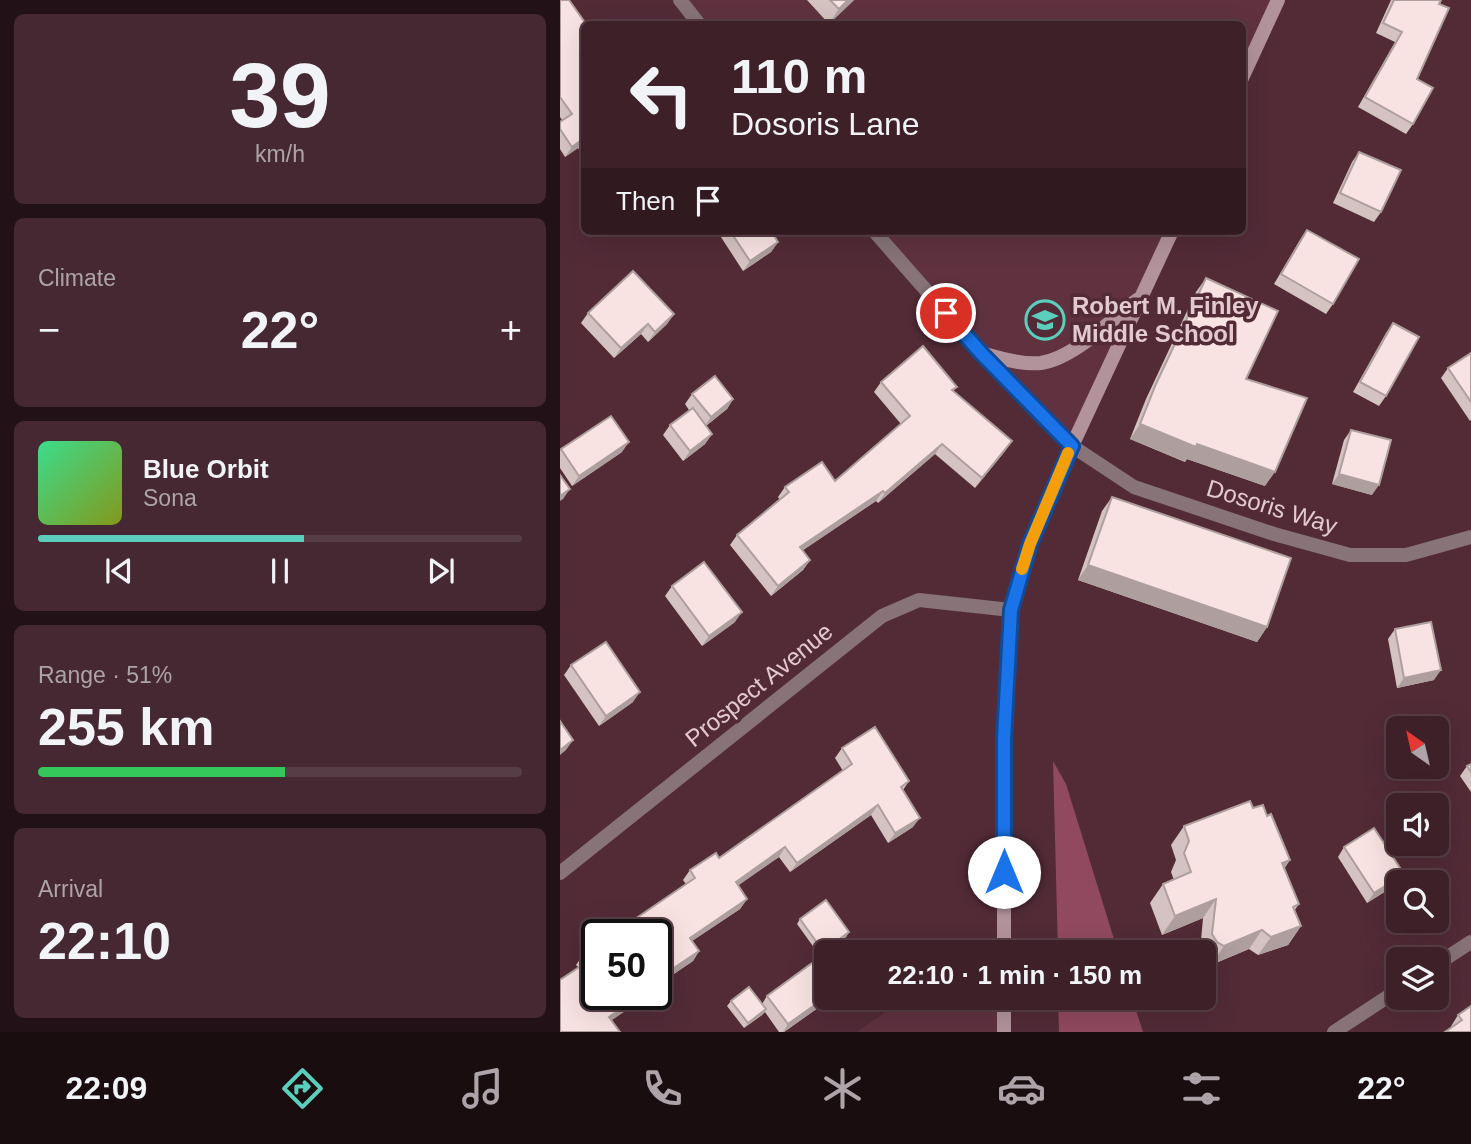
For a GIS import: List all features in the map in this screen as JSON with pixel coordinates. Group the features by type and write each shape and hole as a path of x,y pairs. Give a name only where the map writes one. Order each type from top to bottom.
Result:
{"main road":[{"path":"1246,69 1278,0"},
{"path":"1004,940 1004,739 1011,610 1030,544 1072,446 1170,235"},
{"path":"981,353 1007,360 1041,363 1069,352 1140,298"},
{"path":"1004,1010 1004,1032"}],"street":[{"path":"680,0 697,21"},
{"name":"Dosoris Way","path":"878,235 981,353 1072,446 1135,486 1274,534 1350,555 1405,555 1471,537"},
{"name":"Prospect Avenue","path":"560,873 881,616 919,600 1011,610"},
{"path":"1449,956 1471,942"},
{"path":"1334,1032 1386,998"}],"shaded area":[{"path":"680,0 1278,0 1246,71 1246,21 698,21"},
{"name":"Robert M. Finley Middle School","path":"886,235 1170,235 1072,446"},
{"path":"1053,761 1066,784 1114,940 1058,940"},
{"path":"889,1010 1011,1010 1010,1032 857,1032"},
{"path":"1058,1010 1136,1010 1143,1032 1059,1032"}],"building":[{"path":"560,0 569,0 584,21 581,21 581,140 572,147 560,129 560,122 572,114 560,97"},
{"path":"830,0 848,0 839,9"},
{"path":"1394,0 1441,0 1439,4 1449,8 1417,79 1433,88 1413,124 1365,97 1402,32 1383,23"},
{"path":"1359,152 1401,170 1381,212 1340,193"},
{"path":"1307,230 1359,259 1333,304 1281,274"},
{"path":"733,235 774,235 778,242 750,261"},
{"path":"633,271 674,314 655,332 648,324 621,348 588,313"},
{"path":"1206,278 1278,311 1246,379 1307,398 1275,472 1197,444 1196,447 1140,424"},
{"path":"1393,323 1419,337 1386,396 1360,382"},
{"path":"923,346 957,387 952,390 1012,441 982,478 942,444 885,493 883,491 800,547 810,560 778,586 737,535 789,492 785,487 822,462 835,481 910,416 881,382"},
{"path":"1471,353 1471,402 1448,368"},
{"path":"715,376 733,399 711,417 692,394"},
{"path":"693,408 712,434 690,451 670,425"},
{"path":"611,416 629,442 579,476 561,449"},
{"path":"1351,430 1391,440 1379,485 1339,474"},
{"path":"560,475 570,489 560,496"},
{"path":"1112,497 1291,558 1267,627 1088,565"},
{"path":"704,562 742,612 709,636 672,586"},
{"path":"1431,622 1441,670 1404,678 1395,629"},
{"path":"606,642 640,692 606,716 571,665"},
{"path":"560,721 573,740 560,750"},
{"path":"875,727 909,781 901,787 920,818 895,833 878,805 797,863 785,847 736,882 747,899 690,938 699,951 672,969 672,919 635,919 695,878 690,870 716,853 719,858 852,764 842,748"},
{"path":"1250,801 1253,808 1263,805 1267,816 1271,814 1290,860 1282,863 1299,904 1293,907 1301,926 1271,937 1262,930 1224,946 1217,942 1212,934 1216,899 1175,916 1163,884 1191,872 1184,853 1189,841 1184,826"},
{"path":"1374,828 1386,846 1386,856 1392,856 1401,870 1386,870 1386,885 1374,893 1344,847"},
{"path":"826,900 849,932 838,940 815,940 800,919"},
{"path":"814,962 814,1006 788,1024 767,996"},
{"path":"581,966 581,1010 619,1010 609,1017 620,1032 560,1032 560,980"},
{"path":"749,987 766,1009 748,1023 731,1001"},
{"path":"1471,1006 1471,1032 1445,1032 1462,1020 1458,1015"}],"slow traffic":[{"path":"1022,569 1068,453"}],"place":[{"name":"Robert M. Finley Middle School","path":"1045,320"}],"route":[{"path":"946,313 981,353 1072,446 1030,544 1011,610 1004,739 1004,872"}]}
